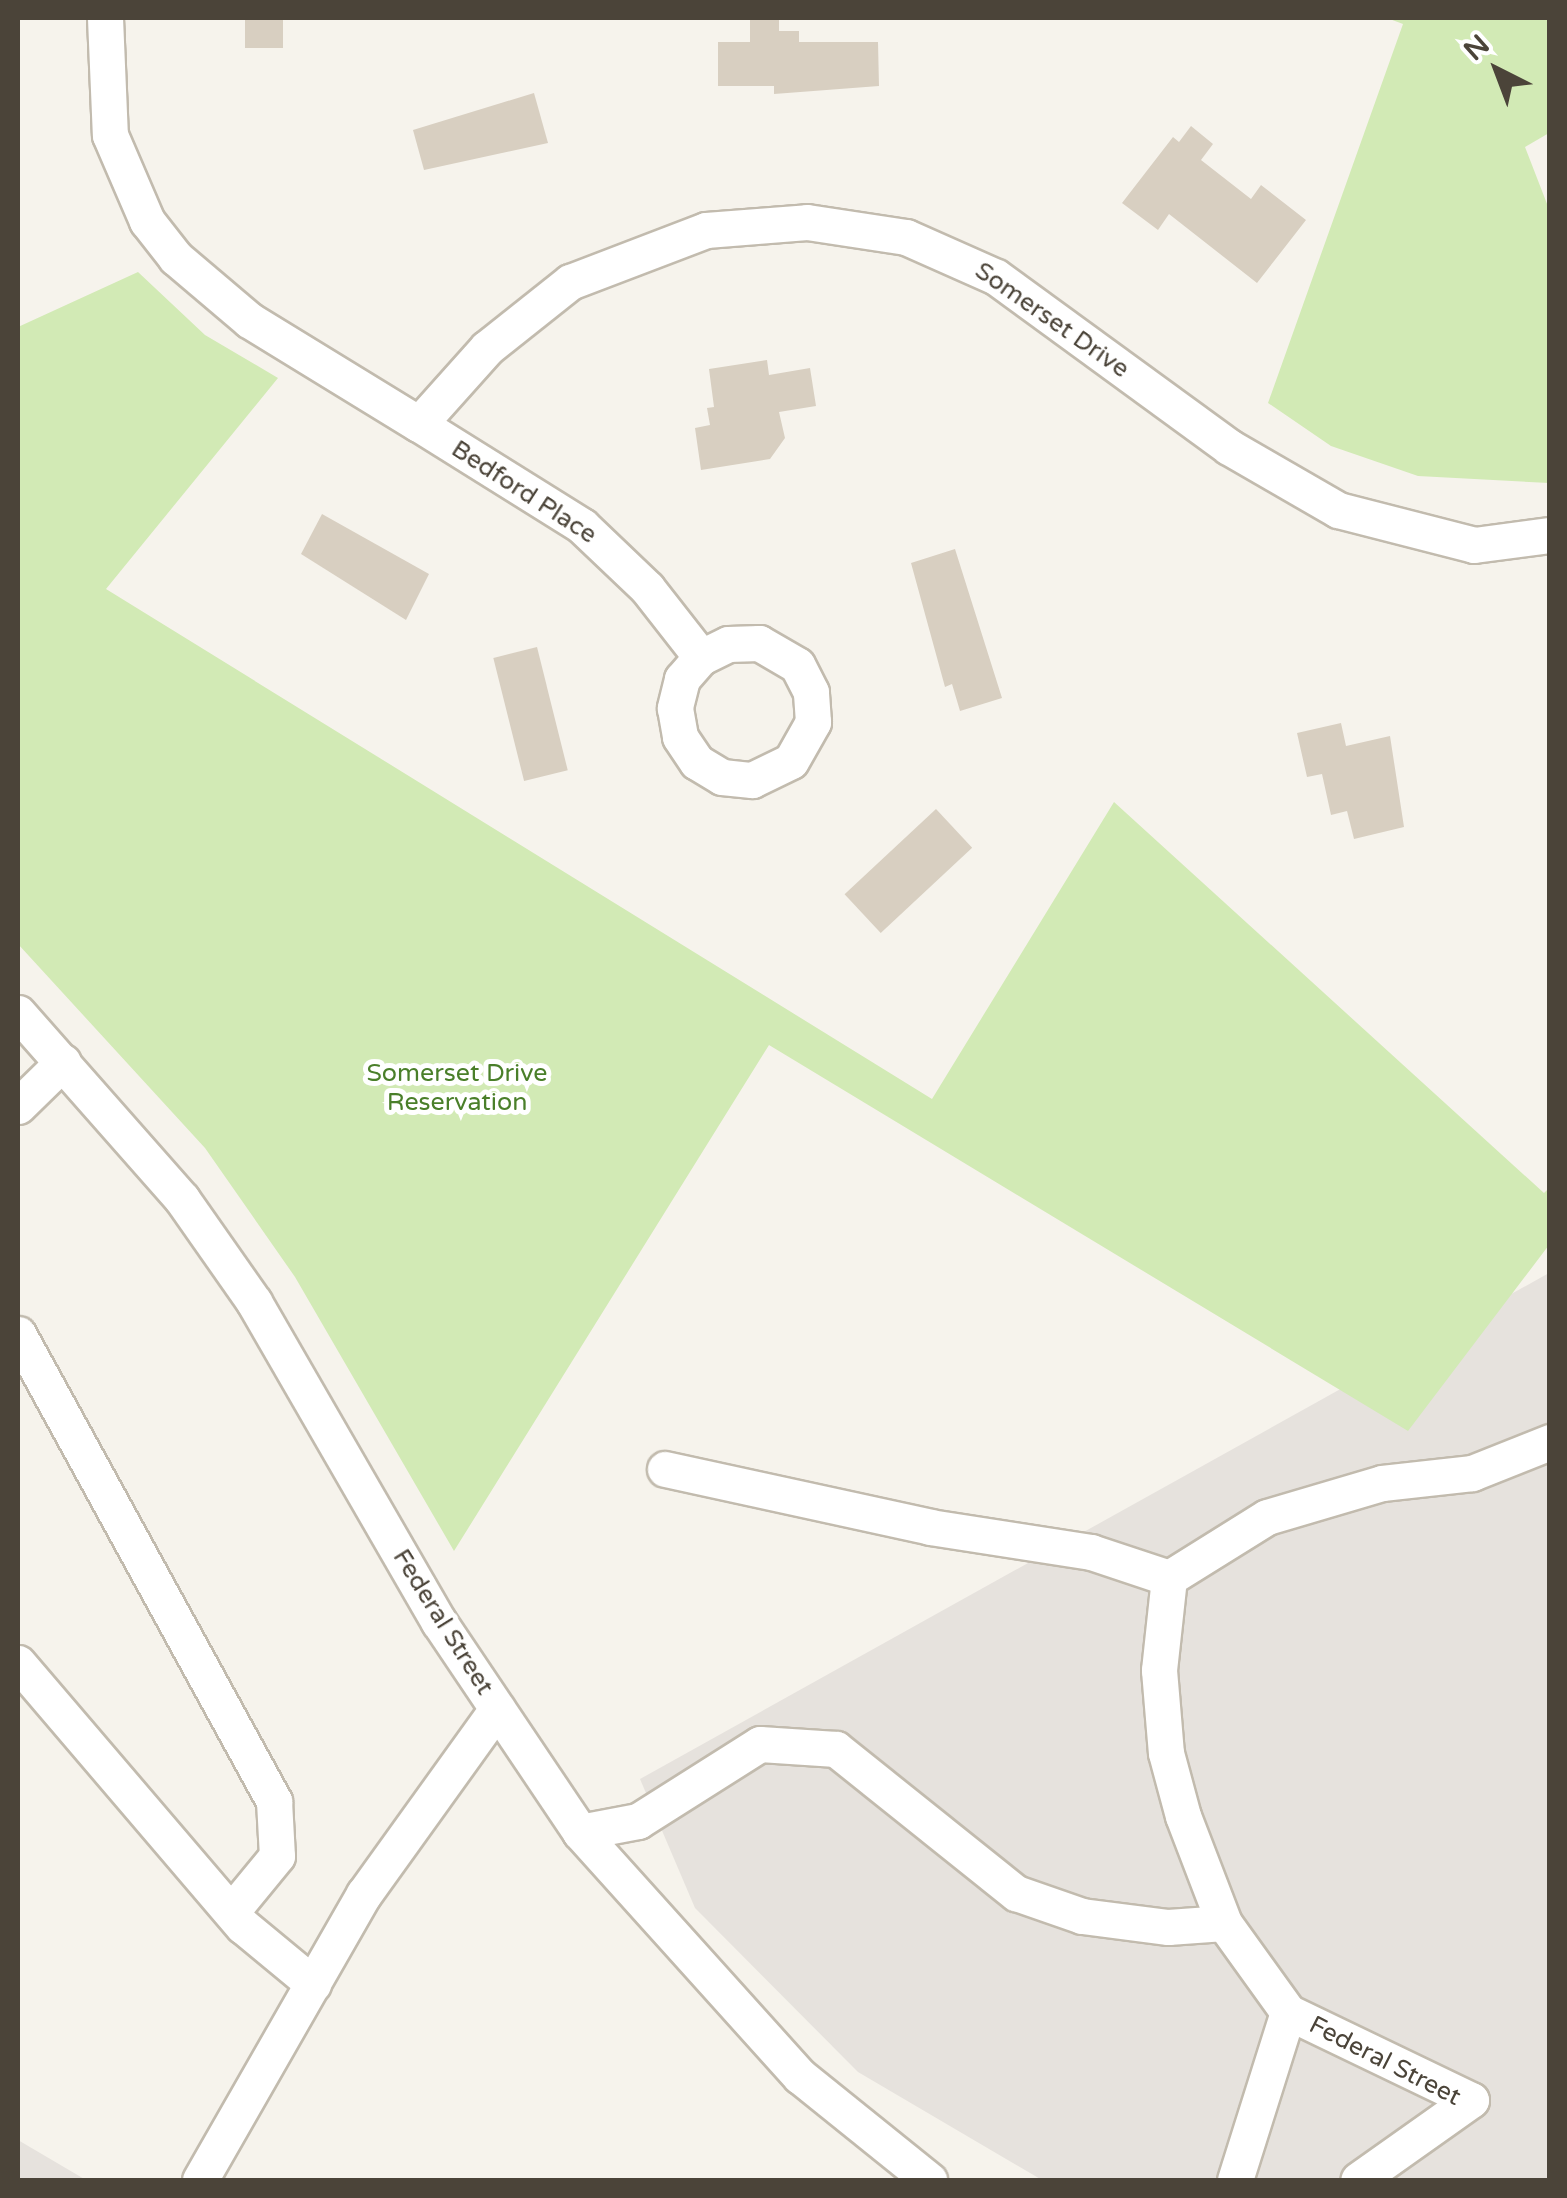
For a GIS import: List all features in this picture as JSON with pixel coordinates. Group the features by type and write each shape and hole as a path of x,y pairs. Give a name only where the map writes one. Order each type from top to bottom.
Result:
{"street":[{"path":"105,18 110,135 132,193 176,258 249,320 419,424"},
{"name":"Somerset Drive","path":"419,424 487,348 584,274 706,230 806,222 906,237 982,269 1230,447 1338,510 1474,545 1550,535"},
{"name":"Bedford Place","path":"419,424 582,526 629,568 701,656"},
{"name":"Federal Street","path":"18,1013 182,1199 254,1302 497,1709 580,1832 725,2000 884,2167 929,2180"},
{"path":"18,1106 63,1062"},
{"path":"18,1334 274,1800 277,1856 231,1912"},
{"path":"1169,1578 1267,1517 1382,1482 1472,1473 1550,1442"},
{"path":"665,1469 930,1527 1090,1552 1169,1578"},
{"path":"1169,1578 1159,1670 1166,1753 1224,1923 1288,2012"},
{"path":"18,1663 231,1912 312,1984"},
{"path":"200,2180 364,1894 497,1709"},
{"path":"580,1832 638,1821 760,1744 836,1750 1016,1893 1082,1916 1168,1927 1224,1923"},
{"name":"Federal Street","path":"1235,2180 1288,2012 1470,2100 1358,2180"}],"shaded area":[{"path":"1549,1273 1549,2180 1042,2180 858,2072 695,1908 640,1779"},
{"path":"18,2140 86,2180 18,2180"}],"green space":[{"path":"1387,18 1549,18 1549,133 1525,147 1549,209 1549,483 1418,476 1331,446 1268,403 1403,24"},
{"name":"Somerset Drive Reservation","path":"138,272 205,335 278,378 106,589 932,1099 1114,802 1544,1193 1549,1188 1549,1245 1408,1431 769,1045 454,1551 295,1277 205,1148 18,944 18,327"}],"building":[{"path":"245,18 283,18 283,48 245,48"},
{"path":"750,18 779,18 779,31 799,31 799,42 878,42 879,86 774,94 774,86 718,86 718,42 750,42"},
{"path":"534,93 548,143 424,170 413,130"},
{"path":"1191,126 1213,144 1201,160 1251,199 1261,185 1306,220 1257,283 1169,214 1158,230 1122,203 1173,137 1179,142"},
{"path":"767,360 769,375 810,368 816,406 779,412 785,438 770,459 701,470 695,428 710,425 707,408 714,407 709,369"},
{"path":"322,514 429,574 406,620 301,554"},
{"path":"955,549 1002,698 960,711 952,684 945,687 911,563"},
{"path":"537,647 568,770 524,781 493,658"},
{"path":"1341,723 1346,746 1390,736 1404,827 1354,839 1347,811 1331,815 1322,774 1307,777 1297,733"},
{"path":"936,809 972,848 881,933 845,894"}]}
